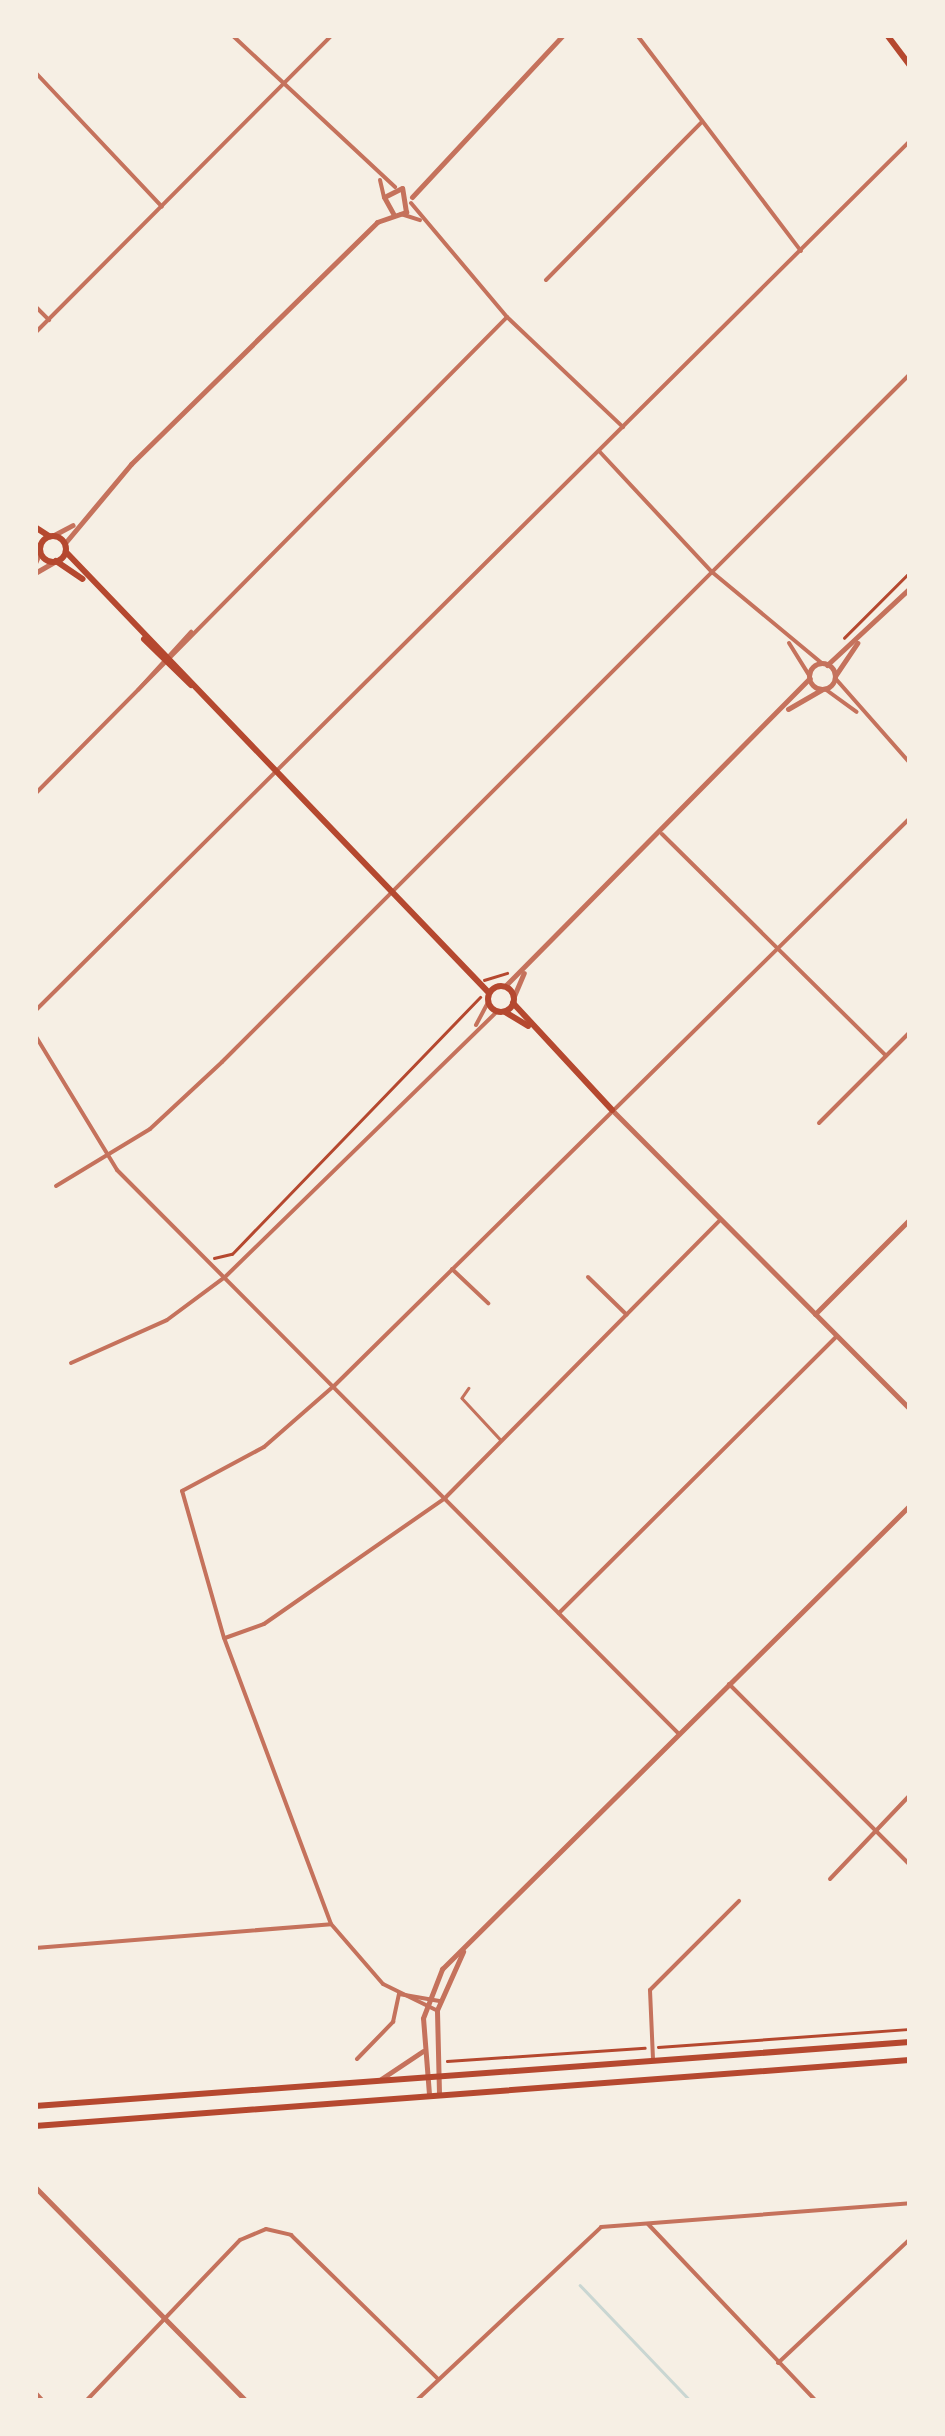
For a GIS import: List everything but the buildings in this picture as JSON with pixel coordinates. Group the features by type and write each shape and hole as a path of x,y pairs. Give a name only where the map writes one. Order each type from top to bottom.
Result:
{"main road":[{"path":"887,35 910,66"},
{"path":"35,528 65,543 66,552 84,579 478,974 489,993 488,1002 529,1026"},
{"path":"35,536 40,550 84,579"},
{"path":"40,550 51,536"},
{"path":"55,562 66,552"},
{"path":"478,974 503,986 529,1026 612,1110"},
{"path":"489,993 503,986"},
{"path":"501,1011 514,1000"},
{"path":"35,2106 910,2042"},
{"path":"35,2126 910,2060"}],"street":[{"path":"232,35 380,180 399,188 420,220 507,317 623,427"},
{"path":"35,333 332,35"},
{"path":"51,536 74,524 377,222 398,215 411,201 419,182 563,35"},
{"path":"636,35 801,252"},
{"path":"35,72 162,207"},
{"path":"546,280 701,123"},
{"path":"35,1011 910,141"},
{"path":"377,222 384,200 380,180"},
{"path":"384,200 399,188 419,182"},
{"path":"384,200 398,215 420,220"},
{"path":"35,306 49,320"},
{"path":"134,693 162,656 192,632 507,317"},
{"path":"56,1186 107,1156 222,1062 910,374"},
{"path":"599,451 712,572 786,639 825,664 864,718"},
{"path":"65,543 74,524"},
{"path":"35,563 40,550"},
{"path":"35,573 55,562"},
{"path":"503,986 524,973 786,711 810,677 861,637 910,588"},
{"path":"35,794 134,693 169,663 192,632"},
{"path":"786,711 824,689 861,637"},
{"path":"786,639 810,677 864,718 910,763"},
{"path":"437,2010 399,1994 330,1924 224,1638 178,1501 264,1447 334,1386 910,818"},
{"path":"662,834 886,1056"},
{"path":"514,1000 524,973"},
{"path":"476,1025 488,1002"},
{"path":"71,1363 167,1320 224,1278 476,1025 501,1011"},
{"path":"819,1123 910,1032"},
{"path":"35,1035 107,1156 680,1734"},
{"path":"612,1110 910,1409"},
{"path":"224,1638 281,1614 445,1498 720,1219"},
{"path":"815,1314 910,1219"},
{"path":"452,1268 488,1303"},
{"path":"588,1277 626,1314"},
{"path":"560,1613 837,1336"},
{"path":"429,2094 423,2051 424,2007 464,1950 910,1505"},
{"path":"729,1684 910,1865"},
{"path":"830,1878 910,1795"},
{"path":"653,2059 650,1990 739,1901"},
{"path":"35,1948 330,1924"},
{"path":"439,2093 437,2010 464,1950"},
{"path":"399,1994 439,2001"},
{"path":"357,2059 392,2022 399,1994"},
{"path":"381,2079 423,2051"},
{"path":"35,2187 246,2401"},
{"path":"416,2401 585,2235 648,2224 910,2203"},
{"path":"648,2224 816,2401"},
{"path":"86,2401 240,2240 278,2230 438,2379"},
{"path":"778,2362 910,2239"},
{"path":"35,2392 44,2401"}],"lane":[{"path":"456,1402 469,1388"},
{"path":"462,1398 501,1440"}],"path":[{"path":"209,1262 232,1254 476,1008 474,989"},
{"path":"448,2065 910,2029"}],"waterway":[{"path":"580,2285 691,2401"}]}
